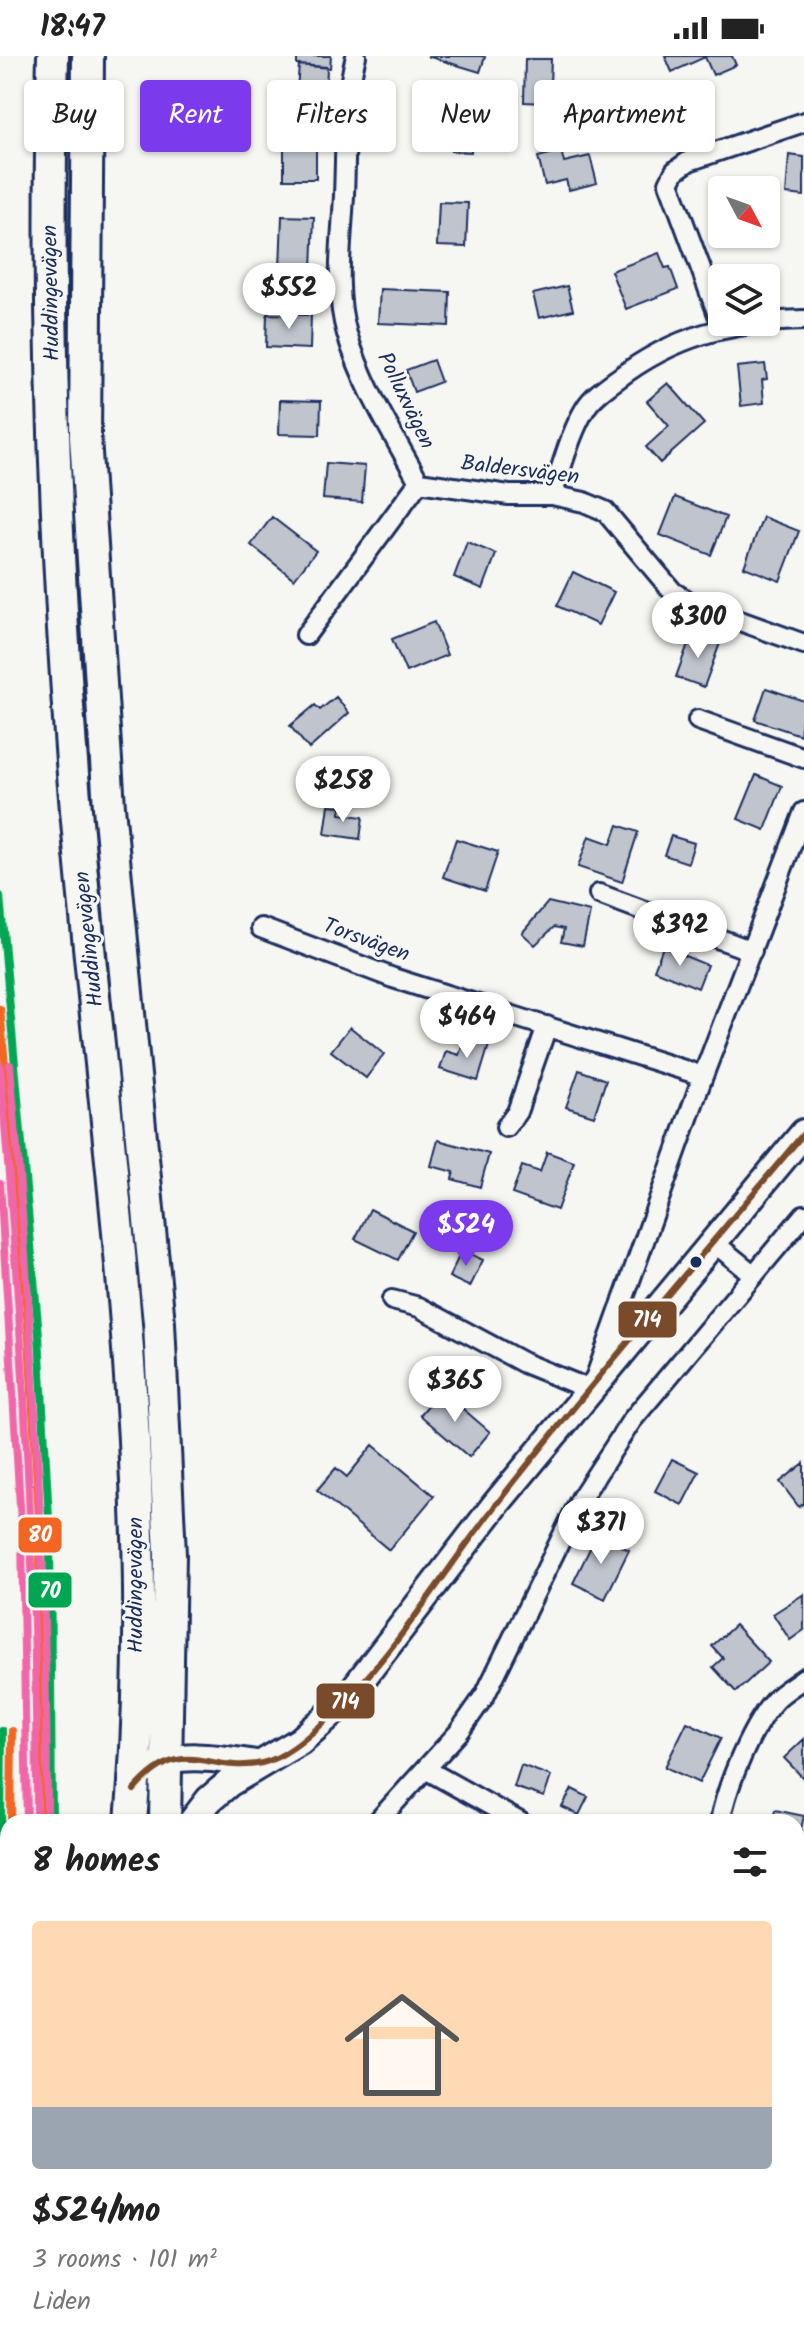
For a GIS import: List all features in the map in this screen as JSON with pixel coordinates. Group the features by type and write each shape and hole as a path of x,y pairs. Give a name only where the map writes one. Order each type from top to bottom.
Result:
{"main road":[{"name":"Huddingevägen","path":"53,56 50,156 53,444 71,750 133,1399 138,1592 132,1814"},
{"name":"Huddingevägen","path":"88,56 85,437 109,807 159,1323 170,1555 165,1814"},
{"path":"198,1814 209,1800 256,1764 300,1741 344,1702 496,1504 804,1133"},
{"path":"134,1790 156,1765 168,1761 209,1757 256,1764"}],"street":[{"name":"Polluxvägen","path":"356,56 348,96 340,281 343,312 347,334 376,404 419,482"},
{"path":"708,288 669,183 675,171 689,161 804,122"},
{"path":"780,322 804,320"},
{"path":"552,495 585,409 599,393 666,346 708,333"},
{"name":"Baldersvägen","path":"419,482 509,495 552,495 605,511 673,592 693,604 804,644"},
{"path":"306,635 419,482"},
{"path":"698,720 804,758"},
{"path":"392,1300 419,1307 524,1363 591,1390 703,1076 804,812"},
{"path":"599,894 752,951"},
{"name":"Torsvägen","path":"261,928 393,978 703,1076"},
{"path":"506,1127 517,1112 547,1026"},
{"path":"385,1814 427,1770 485,1695 581,1498 623,1433 804,1215"},
{"path":"713,1242 754,1275"},
{"path":"721,1814 723,1802 744,1752 777,1698 804,1678"},
{"path":"427,1770 506,1814"}],"building":[{"path":"297,56 331,56 330,68 297,65"},
{"path":"427,56 481,56 485,57 480,72"},
{"path":"665,56 732,56 736,65 713,75 705,57 672,72"},
{"path":"525,59 551,59 550,80 534,80 534,102 524,102"},
{"path":"299,65 327,67 326,80 298,80"},
{"path":"284,152 316,152 316,179 284,179"},
{"path":"561,152 564,162 590,156 597,183 569,190 566,180 545,185 538,157"},
{"path":"789,155 804,157 804,196 786,194"},
{"path":"439,202 468,203 466,247 437,246"},
{"path":"282,216 314,217 312,270 280,269"},
{"path":"659,253 665,268 670,267 678,289 626,309 611,271"},
{"path":"567,286 573,310 539,318 533,294"},
{"path":"380,289 450,292 449,326 378,323"},
{"path":"267,314 311,315 310,349 266,347"},
{"path":"433,360 441,382 414,392 406,370"},
{"path":"765,364 767,379 762,380 764,403 741,406 737,367"},
{"path":"668,383 704,424 660,463 646,447 669,426 647,401"},
{"path":"280,400 321,401 320,435 279,434"},
{"path":"326,463 365,466 362,502 323,499"},
{"path":"675,497 726,517 711,555 660,535"},
{"path":"272,517 316,551 294,579 251,545"},
{"path":"763,517 799,531 780,581 744,567"},
{"path":"467,542 496,554 483,589 454,577"},
{"path":"573,572 614,592 598,625 557,606"},
{"path":"434,622 447,655 406,672 392,639"},
{"path":"692,633 720,643 704,687 676,677"},
{"path":"766,688 804,701 800,735 755,720"},
{"path":"336,697 349,713 309,749 290,726 315,705 320,710"},
{"path":"756,775 782,786 765,830 738,819"},
{"path":"329,805 341,806 340,814 363,817 360,839 325,834"},
{"path":"618,825 638,832 622,882 578,867 589,836 611,844"},
{"path":"671,836 694,843 688,863 664,855"},
{"path":"456,839 498,852 485,891 443,877"},
{"path":"548,902 590,912 583,946 561,942 564,929 554,927 535,945 522,933"},
{"path":"663,947 707,965 698,988 654,970"},
{"path":"350,1027 384,1054 366,1078 331,1051"},
{"path":"465,1037 489,1045 478,1081 440,1069 446,1051 459,1055"},
{"path":"579,1070 606,1080 594,1116 566,1107"},
{"path":"438,1140 489,1154 480,1187 452,1179 454,1172 431,1166"},
{"path":"547,1152 574,1162 557,1210 512,1194 522,1166 540,1172"},
{"path":"370,1209 413,1231 398,1260 355,1239"},
{"path":"462,1250 483,1260 470,1287 449,1277"},
{"path":"441,1390 490,1432 469,1457 420,1415"},
{"path":"373,1445 434,1496 389,1550 317,1490 336,1468 347,1477"},
{"path":"672,1459 699,1472 682,1505 655,1491"},
{"path":"804,1463 804,1503 799,1507 780,1482"},
{"path":"597,1534 629,1550 605,1599 573,1583"},
{"path":"804,1594 804,1630 790,1640 773,1614"},
{"path":"735,1625 769,1662 736,1692 713,1667 723,1658 712,1646"},
{"path":"687,1722 721,1738 699,1783 665,1767"},
{"path":"804,1739 804,1779 784,1758"},
{"path":"521,1765 551,1776 544,1797 514,1787"},
{"path":"572,1789 588,1797 580,1814 562,1807"},
{"path":"775,1810 794,1814 774,1814"}],"transit line":[{"name":"70","path":"0,896 39,1335 50,1537 52,1814"},
{"name":"80","path":"0,1009 29,1336 40,1537 42,1814"},
{"path":"10,1065 37,1443 47,1814"},
{"path":"0,1066 27,1444 37,1814"},
{"name":"714","path":"134,1790 167,1763 182,1759 242,1765 270,1761 294,1747 348,1699 394,1645 477,1529 536,1454 804,1133"},
{"path":"0,1183 22,1538 27,1814"},
{"name":"70","path":"1,1814 2,1731"},
{"name":"80","path":"11,1814 12,1731"}]}
